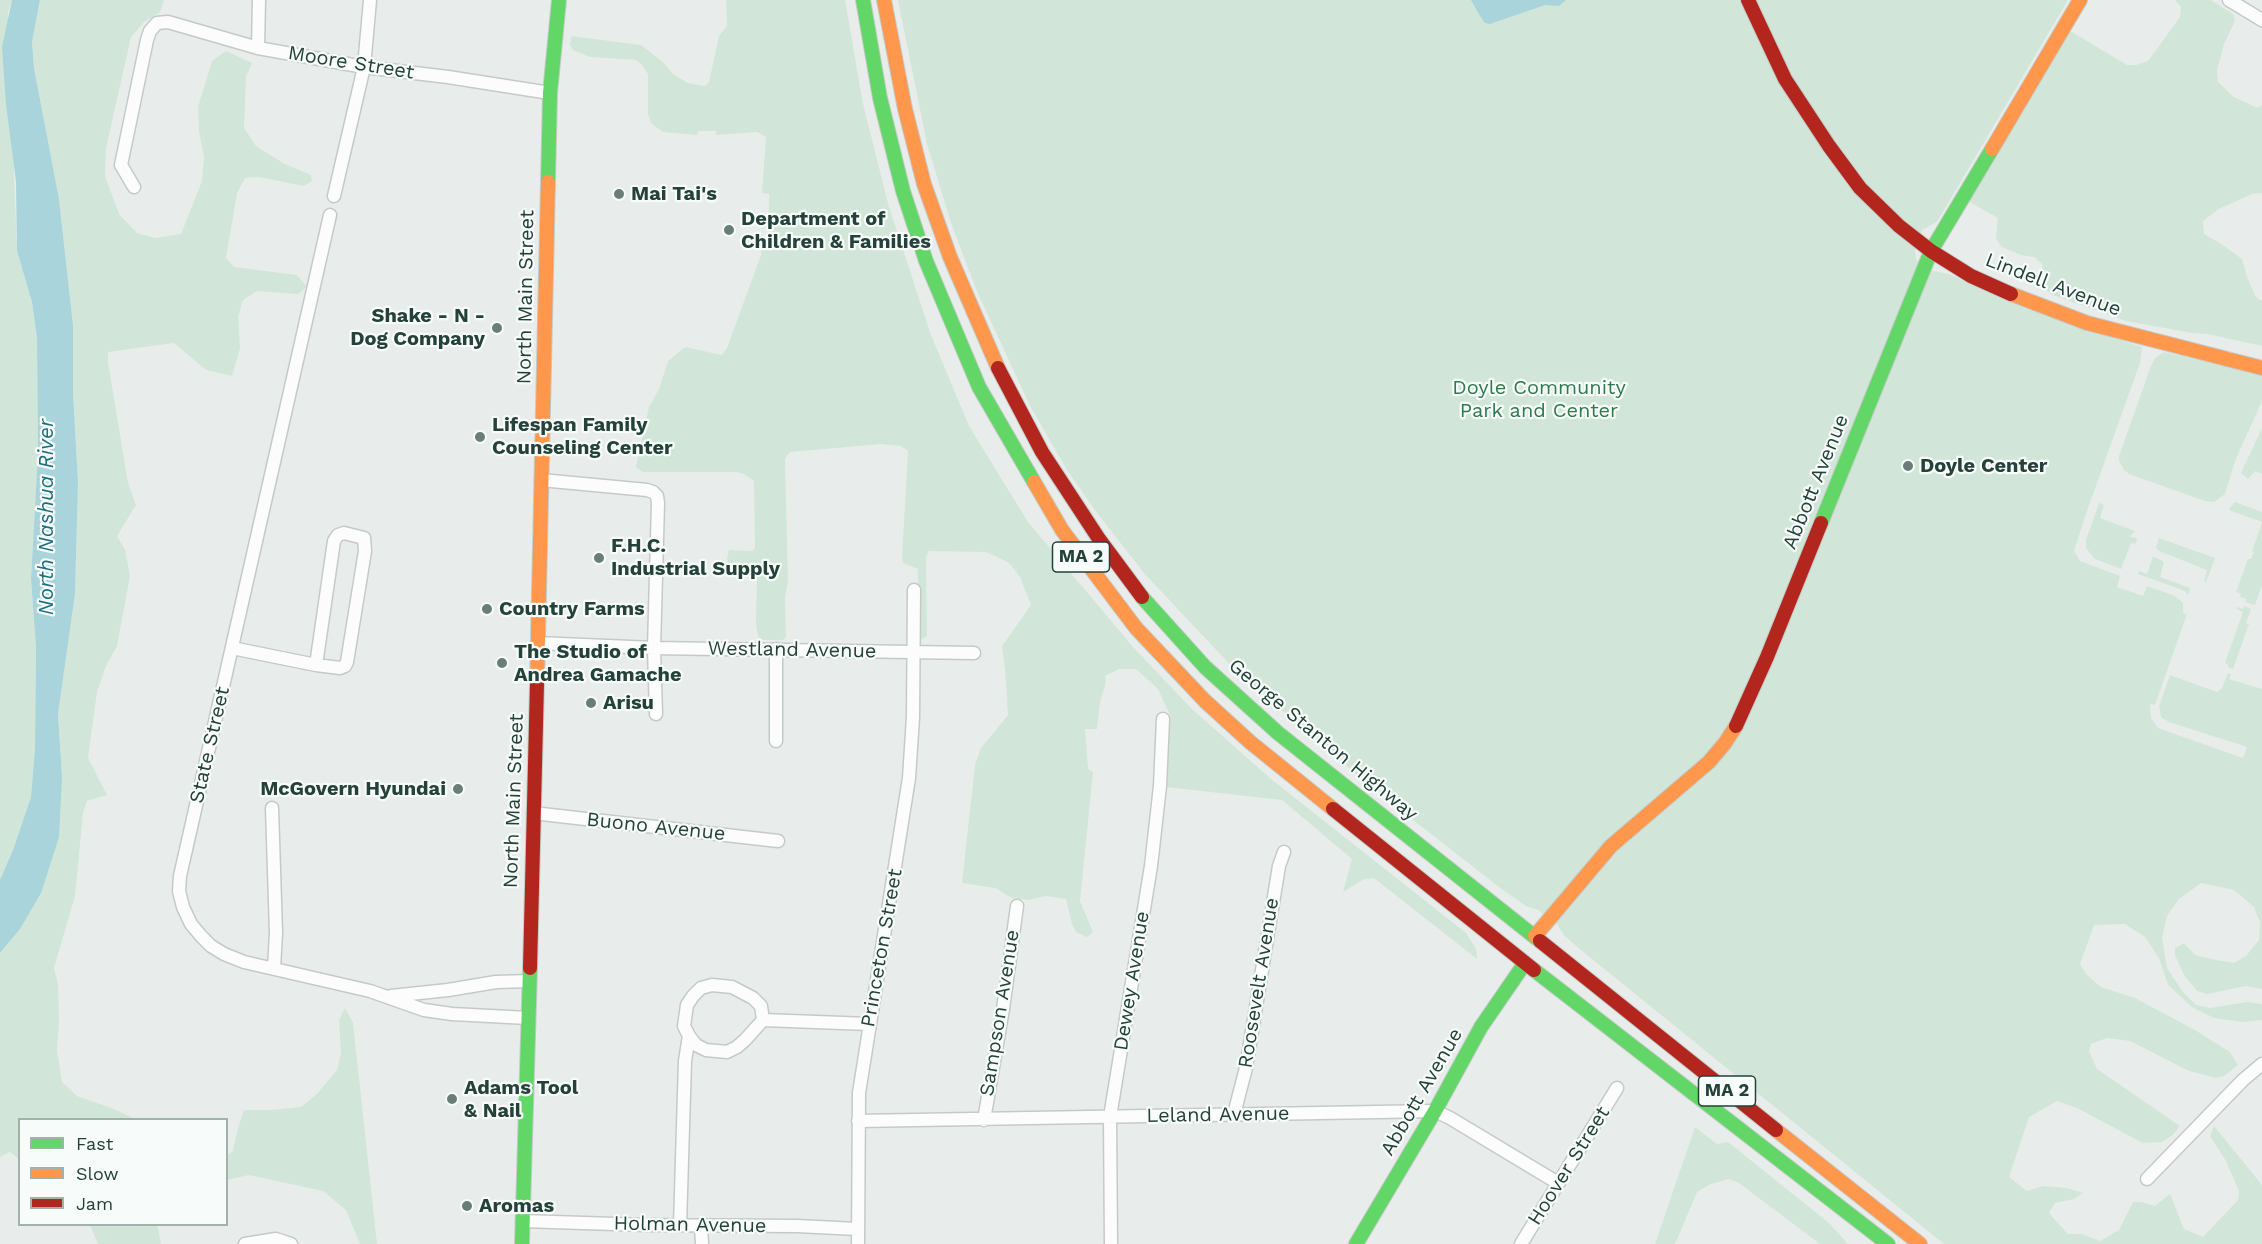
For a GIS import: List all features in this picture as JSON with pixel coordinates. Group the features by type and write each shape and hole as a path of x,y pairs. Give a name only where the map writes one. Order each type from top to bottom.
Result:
{"main road":[{"name":"North Main Street","path":"522,1244 550,93 559,0"},
{"name":"MA 2","path":"862,0 880,98 903,191 926,261 979,387 1062,530 1136,628 1227,722 1525,963 1888,1244"},
{"name":"George Stanton Highway","path":"884,0 904,109 921,173 978,326 1007,388 1042,452 1105,548 1149,607 1205,667 1322,769 1920,1244"},
{"name":"Lindell Avenue","path":"1748,0 1785,79 1860,189 1899,226 1931,251 1971,276 2003,291 2087,323 2262,368"},
{"name":"Abbott Avenue","path":"1534,936 1611,846 1709,762 1725,743 1741,717 1931,251 2080,0"},
{"name":"Abbott Avenue","path":"1356,1244 1435,1112 1481,1027 1525,963"}],"street":[{"path":"258,48 260,0"},
{"path":"334,196 363,67 370,0"},
{"path":"2229,0 2262,20"},
{"name":"Moore Street","path":"134,188 121,165 147,40 157,22 168,22 258,48 363,67 448,77 550,93"},
{"name":"State Street","path":"330,215 180,876 179,891 191,924 211,946 244,962 347,985 387,996 424,1010 460,1015 528,1018"},
{"path":"541,480 647,490 655,494 658,503 654,648 656,714"},
{"path":"232,648 316,665 340,668 345,666 365,550 364,538 344,533 338,535 334,541 316,665"},
{"name":"Princeton Street","path":"858,1244 859,1093 907,801 913,717 914,590"},
{"name":"Westland Avenue","path":"537,643 654,648 974,653"},
{"path":"776,649 776,741"},
{"name":"Dewey Avenue","path":"1111,1244 1110,1117 1150,866 1160,786 1163,719"},
{"path":"273,808 276,933 274,968"},
{"name":"Buono Avenue","path":"533,813 778,841"},
{"name":"Roosevelt Avenue","path":"1234,1114 1246,1068 1279,866 1284,852"},
{"name":"Sampson Avenue","path":"984,1119 1003,1009 1017,906"},
{"path":"387,996 422,994 496,982 530,981"},
{"path":"763,1020 761,1006 753,998 732,987 712,985 701,988 693,996 684,1015 684,1026 696,1045 706,1050 727,1052 737,1047 763,1020 869,1024"},
{"path":"680,1225 685,1061 689,1036"},
{"path":"2147,1179 2243,1080 2262,1064"},
{"name":"Hoover Street","path":"1521,1244 1617,1089"},
{"name":"Leland Avenue","path":"858,1121 1435,1112 1450,1118 1558,1183"},
{"name":"Holman Avenue","path":"522,1221 857,1229"},
{"path":"701,1226 702,1244"},
{"path":"245,1244 276,1239 291,1243"}],"green space":[{"path":"0,0 12,0 8,12 17,251 32,302 37,338 38,452 31,579 36,647 35,747 31,797 0,880"},
{"path":"40,0 164,0 160,12 144,22 131,37 106,148 105,176 119,214 137,233 155,238 181,234 202,181 204,157 199,131 198,107 212,61 226,51 252,63 246,77 244,128 256,146 283,163 311,175 312,181 304,186 259,177 245,178 237,193 226,258 234,267 297,275 307,287 298,294 257,291 243,300 238,317 240,348 232,376 206,370 174,343 108,352 128,483 136,505 117,536 125,550 130,576 117,646 106,666 97,692 88,758 107,795 87,801 83,813 75,896 54,968 58,984 57,1051 62,1082 77,1096 133,1118 18,1118 18,1158 10,1152 0,1157 0,953 20,929 62,776 58,714 75,594 78,483 73,393 73,325 59,199 34,68 32,41"},
{"path":"726,0 845,0 863,104 889,207 931,335 969,426 1028,522 1133,647 1192,709 1271,779 1466,933 1476,949 1477,959 1374,878 1364,879 1343,892 1352,859 1282,800 1166,787 1170,715 1158,689 1136,669 1119,669 1105,676 1106,682 1100,702 1097,729 1085,729 1088,769 1093,772 1080,901 1093,932 1087,937 1076,932 1066,899 1046,896 1029,900 1012,898 995,888 962,883 975,765 981,748 1008,715 1002,646 1031,605 1020,577 1009,563 985,552 929,551 926,557 927,636 921,640 918,633 918,569 903,563 902,557 908,451 901,446 881,444 790,452 785,459 788,581 785,598 786,637 783,640 759,640 756,626 757,573 748,567 729,569 727,558 729,550 752,551 755,548 754,481 737,472 643,472 636,467 649,407 659,389 668,361 685,347 722,355 727,348 761,255 761,237 768,236 769,194 762,193 766,137 757,132 716,135 716,131 698,131 697,135 663,132 652,124 648,114 648,74 642,65 636,60 590,57 573,50 570,45 571,36 641,45 663,62 673,74 688,83 705,86 709,82 719,36 727,26"},
{"name":"Doyle Community Park and Center","path":"898,0 2068,0 1937,222 1922,230 1915,251 1916,260 1933,271 1949,274 2019,306 2142,347 2140,363 2074,551 2080,561 2120,576 2117,587 2143,596 2147,586 2175,596 2183,603 2183,613 2187,614 2155,705 2150,704 2151,718 2158,728 2243,758 2247,747 2169,722 2161,717 2159,706 2170,675 2217,692 2222,688 2228,673 2231,674 2229,679 2262,689 2262,989 2246,986 2207,994 2197,991 2184,975 2175,955 2175,948 2184,943 2195,955 2216,960 2234,963 2246,956 2259,940 2260,922 2254,907 2234,890 2201,883 2179,899 2167,916 2162,938 2167,968 2183,992 2196,1005 2210,1008 2247,1002 2262,1004 2262,1020 2242,1022 2214,1018 2192,1007 2168,985 2159,958 2145,937 2125,924 2094,925 2080,964 2086,974 2101,987 2135,998 2195,1030 2230,1052 2238,1065 2224,1076 2216,1078 2189,1071 2130,1041 2107,1038 2091,1044 2089,1051 2097,1069 2180,1126 2173,1135 2162,1142 2143,1143 2077,1108 2057,1101 2029,1117 2009,1177 2027,1191 2043,1186 2067,1188 2083,1193 2074,1199 2055,1203 2049,1213 2068,1234 2082,1234 2100,1241 2119,1230 2133,1202 2155,1206 2170,1194 2184,1229 2203,1237 2238,1200 2239,1191 2226,1161 2210,1136 2214,1126 2262,1185 2262,1244 1944,1244 1576,946 1564,935 1557,924 1499,887 1381,795 1236,671 1144,573 1097,513 1067,470 1030,406 976,289 951,223 927,144"},
{"path":"2175,0 2211,0 2233,14 2235,21 2224,44 2217,70 2218,82 2234,97 2258,108 2262,105 2262,193 2252,194 2219,209 2203,221 2204,234 2242,259 2256,297 2262,301 2262,346 2207,334 2126,321 2053,295 2044,289 2042,264 2034,257 2021,255 2002,247 1996,239 1998,218 1966,200 2065,35 2072,32 2127,65 2136,65 2148,61 2180,17 2181,7"},
{"path":"2164,352 2262,374 2262,401 2235,461 2225,494 2214,502 2205,501 2129,474 2119,461 2151,366 2155,358"},
{"path":"2262,428 2262,474 2255,471 2248,479 2241,473"},
{"path":"2235,502 2262,512 2262,522 2231,511 2229,509"},
{"path":"2099,503 2104,505 2100,518 2135,531 2130,537 2137,540 2135,544 2131,543 2121,569 2095,559 2086,548 2086,540"},
{"path":"2262,522 2262,585 2255,605 2245,602 2246,599 2240,597 2241,594 2236,592 2248,559 2251,559 2254,552 2252,551"},
{"path":"2159,538 2215,558 2206,582 2204,581 2207,570 2159,551 2156,548"},
{"path":"2153,556 2164,562 2160,577 2190,588 2188,595 2185,591 2138,574 2139,571 2147,574"},
{"path":"2244,606 2251,609 2246,623 2249,624 2233,669 2225,663 2243,612 2236,609 2237,607 2243,609"},
{"path":"345,1008 353,1023 377,1244 360,1244 346,1210 323,1191 249,1175 228,1180 228,1155 233,1151 244,1110 301,1107 316,1095 337,1070 341,1054 339,1020"},
{"path":"1695,1127 1717,1144 1728,1142 1829,1223 1848,1244 1820,1244 1739,1183 1729,1179 1711,1184 1697,1192 1675,1244 1655,1244"},
{"path":"90,1226 157,1226 161,1244 98,1244"}],"water":[{"name":"North Nashua River","path":"12,0 40,0 32,42 34,68 59,199 73,325 73,393 78,483 75,594 58,714 62,776 59,837 41,893 20,929 0,953 0,880 31,797 35,747 36,647 31,579 38,452 37,338 32,302 17,251 16,182 6,104 2,47"},
{"path":"1471,0 1566,0 1559,6 1545,5 1490,24 1485,23"}],"traffic: fast":[{"path":"548,182 550,93 559,0"},
{"path":"863,0 880,98 903,191 926,261 979,387 1034,482"},
{"path":"1821,523 1931,251 1992,149"},
{"path":"1142,597 1205,667 1278,733 1540,941"},
{"path":"1356,1244 1435,1111 1481,1027 1525,963"},
{"path":"522,1244 530,968"},
{"path":"1534,970 1888,1244"}],"traffic: slow":[{"path":"884,0 905,109 924,184 950,257 998,368"},
{"path":"1992,149 2080,0"},
{"path":"537,683 548,182"},
{"path":"2011,294 2087,323 2262,368"},
{"path":"1034,482 1062,530 1136,628 1205,701 1250,742 1333,809"},
{"path":"1535,936 1611,846 1709,762 1736,726"},
{"path":"1776,1130 1920,1244"}],"traffic: jam":[{"path":"1748,0 1785,79 1860,188 1899,226 1931,251 1971,276 2011,294"},
{"path":"998,368 1042,452 1099,539 1142,597"},
{"path":"1736,726 1767,657 1821,523"},
{"path":"530,968 537,683"},
{"path":"1333,809 1534,970"},
{"path":"1540,941 1776,1130"}],"place":[{"name":"Mai Tai's","path":"619,194"},
{"name":"Department of Children & Families","path":"729,230"},
{"name":"Shake - N - Dog Company","path":"497,328"},
{"name":"Lifespan Family Counseling Center","path":"480,437"},
{"name":"Doyle Center","path":"1908,466"},
{"name":"F.H.C. Industrial Supply","path":"599,558"},
{"name":"Country Farms","path":"487,609"},
{"name":"The Studio of Andrea Gamache","path":"502,663"},
{"name":"Arisu","path":"591,703"},
{"name":"McGovern Hyundai","path":"458,789"},
{"name":"Adams Tool & Nail","path":"452,1099"},
{"name":"Aromas","path":"467,1206"}]}
